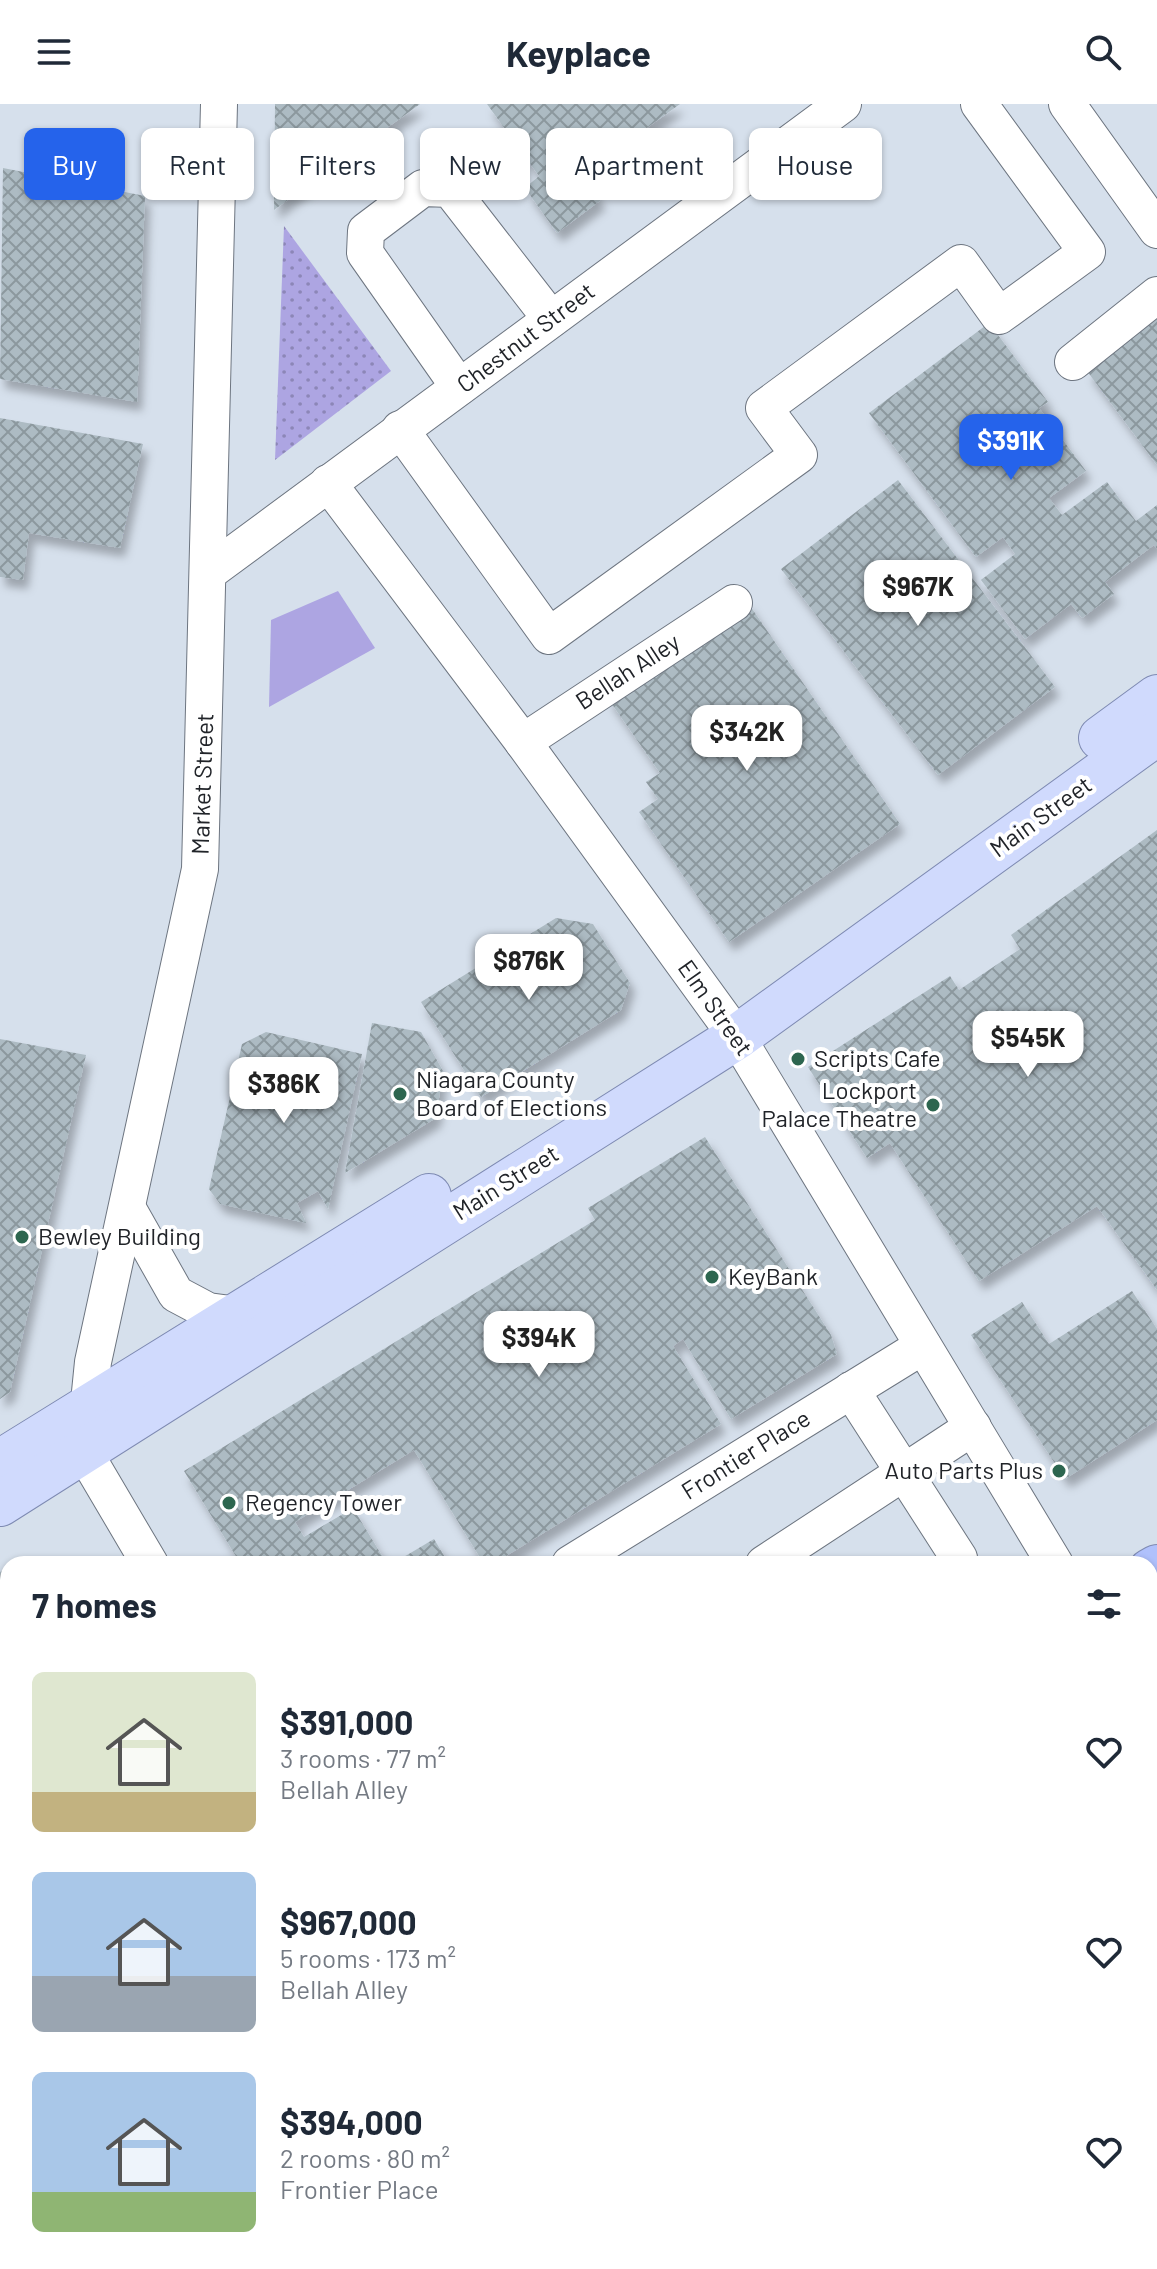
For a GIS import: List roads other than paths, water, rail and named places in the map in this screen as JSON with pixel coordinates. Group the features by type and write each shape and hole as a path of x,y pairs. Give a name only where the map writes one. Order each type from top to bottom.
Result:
{"main road":[{"name":"Main Street","path":"0,1462 728,1024 1157,697"},
{"name":"Main Street","path":"0,1504 290,1320 1157,733"}],"street":[{"name":"Market Street","path":"84,1452 93,1362 200,869 219,104"},
{"name":"Chestnut Street","path":"209,572 843,104"},
{"path":"400,429 549,636 799,455 764,408 961,263 999,316 1087,252 979,104"},
{"path":"1067,104 1157,230"},
{"path":"459,387 365,253 366,231 423,188 450,189 551,319"},
{"path":"1073,362 1157,295"},
{"name":"Elm Street","path":"328,483 523,742 728,1024 1050,1556"},
{"name":"Bellah Alley","path":"523,742 734,603"},
{"path":"128,1209 176,1294 208,1311 290,1320"},
{"name":"Frontier Place","path":"583,1556 923,1346"},
{"path":"851,1390 958,1556"},
{"path":"776,1556 973,1427"},
{"path":"84,1452 145,1556"}],"place":[{"name":"Scripts Cafe","path":"798,1059"},
{"name":"Niagara County Board of Elections","path":"400,1094"},
{"name":"Lockport Palace Theatre","path":"933,1105"},
{"name":"Bewley Building","path":"22,1237"},
{"name":"KeyBank","path":"712,1277"},
{"name":"Auto Parts Plus","path":"1059,1471"},
{"name":"Regency Tower","path":"229,1503"}]}
